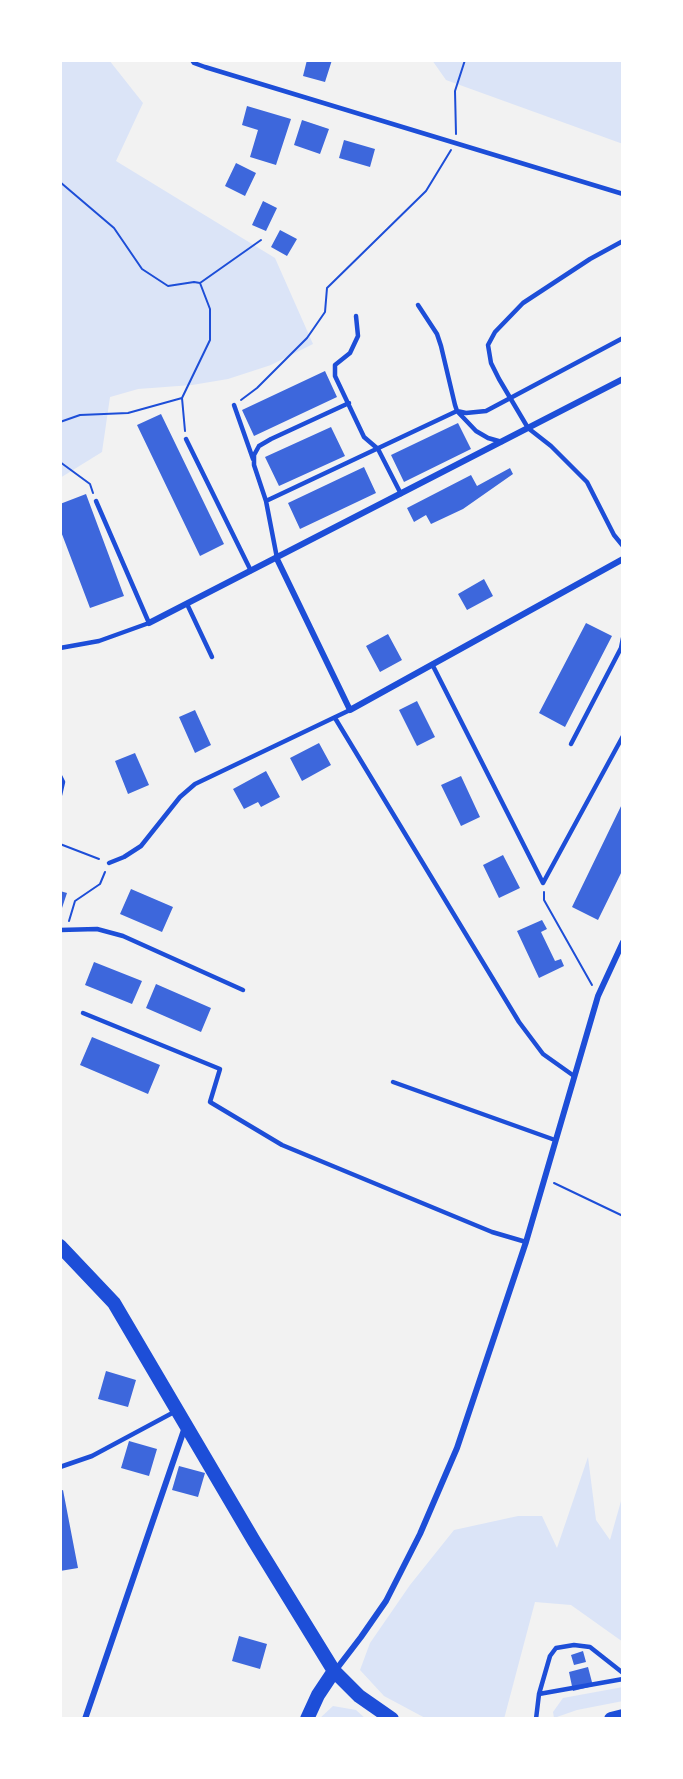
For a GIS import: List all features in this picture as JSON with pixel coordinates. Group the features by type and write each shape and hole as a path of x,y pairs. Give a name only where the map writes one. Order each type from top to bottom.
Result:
{"main road":[{"path":"60,1246 114,1303 254,1541 334,1671 359,1696 392,1719"},
{"path":"308,1719 318,1695 334,1671"},
{"path":"611,1719 623,1716"}],"street":[{"path":"149,623 623,379"},
{"path":"277,559 350,710 623,559"},
{"path":"334,1671 362,1637 386,1601 420,1534 457,1448 526,1242 598,996 623,942"},
{"path":"85,1719 186,1424"}],"lane":[{"path":"192,60 205,67 623,194"},
{"path":"623,241 590,259 523,303 495,332 488,345 491,363 528,428 551,446 586,482 614,535 623,546"},
{"path":"418,305 439,340 457,411 476,430 488,438 502,442"},
{"path":"356,316 358,336 350,353 335,365 334,370 364,437 378,448 401,494"},
{"path":"266,501 457,411 474,414 486,411 623,338"},
{"path":"254,462 254,455 259,446 349,403"},
{"path":"234,405 266,501 277,559"},
{"path":"186,439 251,571"},
{"path":"60,648 99,640 149,623 96,501"},
{"path":"187,604 212,657"},
{"path":"571,744 621,648 623,638"},
{"path":"432,664 543,883"},
{"path":"109,863 141,846 180,797 195,784 350,710"},
{"path":"335,717 519,1022 543,1054 574,1076"},
{"path":"543,883 623,736"},
{"path":"60,776 63,782 60,795"},
{"path":"60,930 97,930 123,936 243,990"},
{"path":"83,1013 220,1069 210,1101 282,1145 492,1232 526,1242"},
{"path":"393,1082 555,1140"},
{"path":"60,1467 92,1456 178,1410"},
{"path":"536,1719 539,1694 550,1656 556,1648 574,1645 590,1647 623,1673"},
{"path":"539,1694 623,1679"}],"path":[{"path":"234,405 257,388 308,338 325,312 327,288 426,191 456,143 455,91 465,60"},
{"path":"60,182 114,228 142,270 168,286 201,283 261,240"},
{"path":"186,439 182,398 210,340 210,309 201,283"},
{"path":"60,422 80,415 128,413 182,398"},
{"path":"60,462 90,484 96,501"},
{"path":"60,844 109,863 100,884 75,901 67,929"},
{"path":"543,883 544,900 598,996"},
{"path":"544,1178 623,1216"}],"shaded area":[{"path":"60,60 109,60 143,103 116,161 275,258 313,344 271,365 228,379 192,385 138,389 110,397 102,452 60,478"},
{"path":"432,60 623,60 623,144 446,80"},
{"path":"588,1457 596,1520 610,1540 623,1494 623,1642 571,1605 535,1602 504,1719 427,1719 384,1696 360,1670 370,1643 410,1585 454,1530 518,1516 542,1516 557,1548"},
{"path":"623,1687 623,1701 577,1710 554,1718 553,1712 563,1698"},
{"path":"333,1706 356,1710 366,1719 319,1719"}],"building":[{"path":"307,60 332,60 325,82 303,76"},
{"path":"247,106 291,119 276,165 250,157 258,130 242,125"},
{"path":"302,120 329,129 320,154 294,145"},
{"path":"344,140 375,149 370,167 339,158"},
{"path":"236,163 256,173 245,196 225,186"},
{"path":"263,201 277,208 266,231 252,225"},
{"path":"280,230 297,239 287,256 271,247"},
{"path":"325,371 337,397 254,436 242,410"},
{"path":"161,414 224,544 200,556 137,425"},
{"path":"458,423 471,449 404,482 391,455"},
{"path":"331,427 345,456 279,486 265,457"},
{"path":"364,467 376,493 300,529 288,503"},
{"path":"510,468 513,474 463,509 431,524 426,515 414,522 407,508 471,475 477,486"},
{"path":"86,494 124,596 90,608 60,529 60,504"},
{"path":"484,579 493,596 467,610 458,594"},
{"path":"586,623 612,636 565,727 539,713"},
{"path":"388,634 402,660 380,672 366,646"},
{"path":"417,701 435,737 417,746 399,710"},
{"path":"195,710 211,745 195,753 179,717"},
{"path":"319,743 331,765 302,781 290,758"},
{"path":"135,753 149,785 128,794 115,761"},
{"path":"266,771 280,797 261,807 258,802 244,809 233,789"},
{"path":"461,776 480,817 461,826 441,785"},
{"path":"623,802 623,869 598,920 572,907"},
{"path":"503,855 520,888 499,898 483,865"},
{"path":"131,889 173,907 162,932 120,914"},
{"path":"60,891 67,893 60,914"},
{"path":"542,920 547,929 541,932 555,961 561,959 564,966 539,978 517,931"},
{"path":"94,962 142,981 132,1004 85,985"},
{"path":"156,984 211,1008 201,1032 146,1008"},
{"path":"92,1037 160,1065 148,1094 80,1065"},
{"path":"106,1371 136,1380 128,1407 98,1399"},
{"path":"129,1441 157,1449 149,1476 121,1468"},
{"path":"179,1466 205,1473 198,1497 172,1490"},
{"path":"63,1490 78,1568 60,1571 60,1491"},
{"path":"239,1636 267,1644 260,1669 232,1661"},
{"path":"583,1651 586,1662 574,1665 571,1655"},
{"path":"588,1667 593,1686 573,1691 569,1672"}]}
